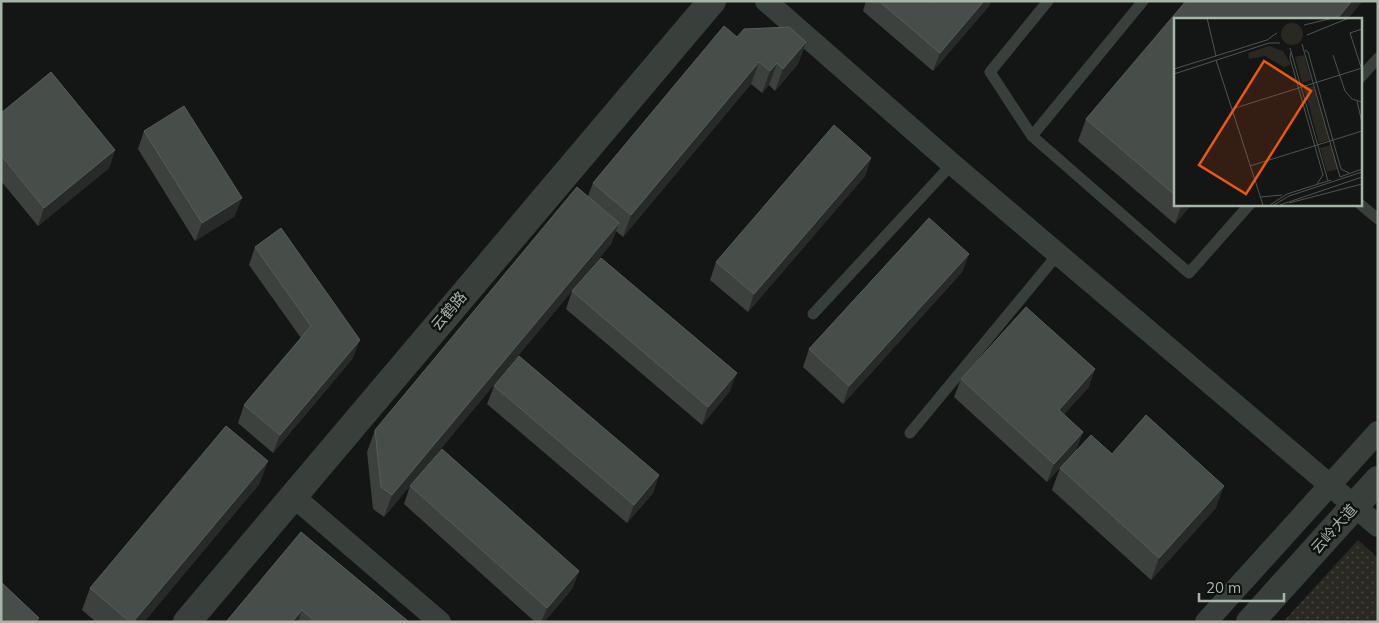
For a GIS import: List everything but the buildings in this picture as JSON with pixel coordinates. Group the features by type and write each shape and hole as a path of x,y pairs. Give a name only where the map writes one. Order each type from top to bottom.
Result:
{"street":[{"name":"云鹤路","path":"187,622 712,1"},
{"path":"766,1 952,164 1378,526"},
{"path":"1206,622 1378,432"},
{"name":"云岭大道","path":"1250,622 1378,480"},
{"path":"293,496 440,622"}],"lane":[{"path":"1048,1 990,72 1032,136 1189,273 1249,205"},
{"path":"1032,136 1143,1"},
{"path":"1362,76 1378,58"},
{"path":"813,314 952,164"},
{"path":"1361,205 1378,219"},
{"path":"910,433 1058,254"}],"shaded area":[{"path":"1358,540 1378,558 1378,622 1283,622"}]}
